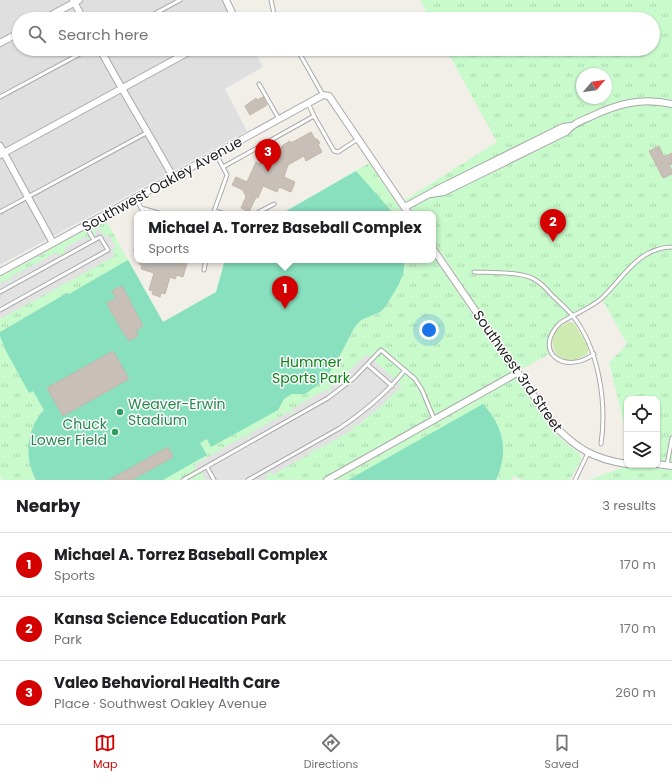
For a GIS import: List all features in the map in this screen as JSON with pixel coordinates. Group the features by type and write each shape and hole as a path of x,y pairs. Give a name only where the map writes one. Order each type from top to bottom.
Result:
{"street":[{"path":"226,0 232,12"},
{"path":"56,12 76,1 80,12"},
{"path":"0,43 12,36"},
{"path":"104,56 173,177"},
{"path":"2,154 181,56"},
{"path":"323,95 329,96 407,211"},
{"name":"Southwest Oakley Avenue","path":"0,272 323,95"},
{"path":"405,207 563,126 571,126 604,110 624,103 641,102 672,104"},
{"path":"0,146 2,154 29,197 53,243"},
{"name":"Southwest 3rd Street","path":"436,253 554,425 566,438 588,453 611,461 624,463"},
{"path":"327,480 517,373"}],"lane":[{"path":"158,12 180,0"},
{"path":"271,0 274,12"},
{"path":"0,97 76,56"},
{"path":"300,56 323,95"},
{"path":"259,84 279,119"},
{"path":"308,103 334,150 338,152 358,140"},
{"path":"223,167 314,116"},
{"path":"0,212 148,132"},
{"path":"215,211 227,175 216,154"},
{"path":"136,198 142,211"},
{"path":"261,211 274,204"},
{"path":"141,208 152,211"},
{"path":"86,225 94,240"},
{"path":"0,292 100,237 108,250 0,310"},
{"path":"594,354 586,360 570,364 560,360 551,353 550,336 560,323 602,298 627,270 643,256 661,247 672,247"},
{"path":"204,270 205,263"},
{"path":"474,272 520,275 537,280 573,316 594,354 599,373 604,408 601,444"},
{"path":"183,480 188,479 206,467 342,389 368,365 381,350 405,370 419,385 434,419"},
{"path":"368,365 392,386"},
{"path":"248,480 340,428 368,409 392,386 405,370"},
{"path":"669,466 672,438"},
{"path":"575,480 588,453"},
{"path":"206,467 214,480"}],"shaded area":[{"path":"0,0 223,0 231,12 12,12 12,56 258,56 263,67 225,89 247,131 0,265"},
{"path":"100,228 105,237 109,234 116,248 112,250 115,256 0,319 0,283 7,279 10,283 12,282 9,278 57,252 60,256 66,252 64,248 86,236 89,240 96,236 94,231"},
{"path":"367,354 402,386 357,426 354,423 355,428 315,451 313,447 311,448 313,452 272,475 269,471 267,472 269,477 263,480 205,480 202,473 199,474 194,465 246,435 249,439 248,434 290,411 292,415 294,414 292,409 327,389 330,393 332,392 329,387 343,377"}],"green space":[{"path":"420,0 672,0 672,480 589,480 624,467 660,468 660,396 624,396 624,423 609,363 627,344 602,299 560,323 550,337 551,353 520,370 436,245 436,211 412,211 405,200 497,142 450,56 660,56 660,12 426,12"},
{"path":"369,163 402,211 286,211"},
{"path":"356,171 391,211 286,211"},
{"name":"Hummer Sports Park","path":"105,219 163,322 216,292 224,263 436,263 436,260 548,424 562,440 580,454 581,460 570,480 522,480 514,476 512,480 2,480 0,476 0,277"},
{"path":"128,260 163,322 216,292 224,263 405,263 403,274 399,284 386,306 380,312 361,320 354,328 336,363 321,383 305,394 292,394 284,399 278,410 211,447 207,439 200,443 207,455 163,480 36,480 30,462 30,435 33,426 44,410 33,391 29,393 6,351 0,336 0,332 67,293 69,294"},
{"path":"568,322 574,323 589,348 587,354 576,360 570,361 561,358 554,350 553,345 556,330"},
{"path":"483,404 496,422 502,440 502,459 496,480 348,480"}],"building":[{"path":"263,97 267,105 250,115 245,106 256,98 257,100"},
{"path":"311,132 315,139 317,139 320,143 318,144 322,152 306,161 304,156 288,165 284,177 295,182 291,192 279,187 277,192 263,186 258,198 256,197 249,211 241,208 246,197 243,190 232,185 236,177 247,182 256,162 260,164 276,155 275,152 282,148 281,147 283,145 290,141 291,143"},
{"path":"659,146 664,157 672,153 672,164 669,165 672,170 672,174 663,178 649,151"},
{"path":"187,263 183,277 177,275 175,279 170,277 165,294 161,293 160,297 152,294 153,291 149,290 154,273 141,269 142,265 139,264"},
{"path":"122,286 143,326 136,331 138,336 129,341 107,303 116,298 112,291"},
{"path":"113,351 129,379 63,416 47,388"},
{"path":"168,447 173,457 132,480 109,480"}],"place":[{"name":"Valeo Behavioral Health Care","path":"268,172"},
{"name":"Kansa Science Education Park","path":"553,242"},
{"name":"Michael A. Torrez Baseball Complex","path":"285,309"},
{"name":"Weaver-Erwin Stadium","path":"120,412"},
{"name":"Chuck Lower Field","path":"115,432"}]}
